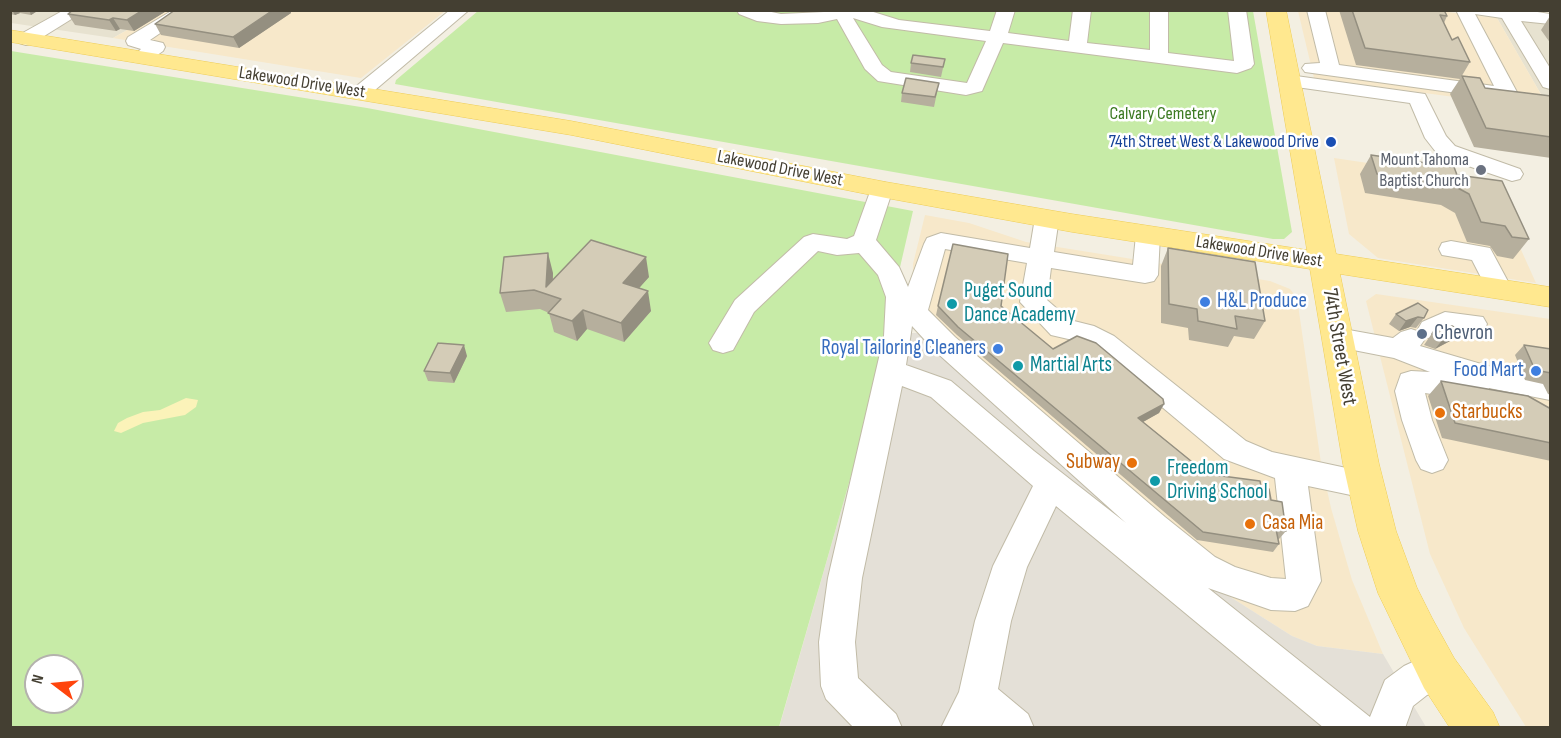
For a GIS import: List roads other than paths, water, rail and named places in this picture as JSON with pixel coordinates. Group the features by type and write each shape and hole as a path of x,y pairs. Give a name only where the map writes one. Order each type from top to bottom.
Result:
{"main road":[{"name":"74th Street West","path":"1276,10 1365,485 1377,531 1398,593 1439,673 1477,728"},
{"name":"Lakewood Drive West","path":"18,37 572,128 882,189 1047,218 1551,297"}],"street":[{"path":"18,37 78,10"},
{"path":"142,57 156,47 135,41 186,10"},
{"path":"361,92 460,10"},
{"path":"745,10 763,17 801,20 843,11 882,22 914,19 997,38 1227,67 1244,64 1237,10"},
{"path":"843,11 875,69 885,76 966,89 975,87 997,38 1006,10"},
{"path":"1077,48 1082,10"},
{"path":"1159,10 1159,58"},
{"path":"1316,10 1331,70"},
{"path":"1288,73 1331,70 1508,93 1464,10"},
{"path":"1479,10 1551,19"},
{"path":"1508,14 1551,83"},
{"path":"1288,73 1418,98 1436,138 1448,151 1462,158 1512,174"},
{"path":"723,343 744,306 813,242 837,248 850,247 862,241 868,232 882,189"},
{"path":"1047,218 1034,302 1061,328 1084,333 1104,343 1235,450 1268,464 1365,485"},
{"path":"882,728 840,686 837,642 845,578 898,336 906,304 932,251 941,241 1145,275 1148,235"},
{"path":"862,241 890,273 906,304 945,344 1153,527 1203,568 1227,580 1271,594 1295,595 1304,581 1290,469"},
{"path":"1452,249 1481,254 1499,289"},
{"path":"1338,338 1414,339 1445,321 1473,324"},
{"path":"1414,339 1438,364 1488,377 1551,389"},
{"path":"890,370 941,389 1051,483 1355,728"},
{"path":"1432,460 1417,420 1410,391 1411,382 1436,383 1521,399 1551,416"},
{"path":"1014,728 969,712 1010,566 1051,483"},
{"path":"1385,728 1399,693 1417,679 1439,673"}],"place":[{"name":"74th Street West & Lakewood Drive","path":"1331,142"},
{"name":"Mount Tahoma Baptist Church","path":"1481,170"},
{"name":"H&L Produce","path":"1205,302"},
{"name":"Puget Sound Dance Academy","path":"952,304"},
{"name":"Chevron","path":"1422,334"},
{"name":"Royal Tailoring Cleaners","path":"998,349"},
{"name":"Martial Arts","path":"1018,366"},
{"name":"Food Mart","path":"1536,371"},
{"name":"Starbucks","path":"1440,413"},
{"name":"Subway","path":"1132,463"},
{"name":"Freedom Driving School","path":"1155,481"},
{"name":"Casa Mia","path":"1250,524"}],"park label":[{"name":"Calvary Cemetery","path":"1163,114"}]}
